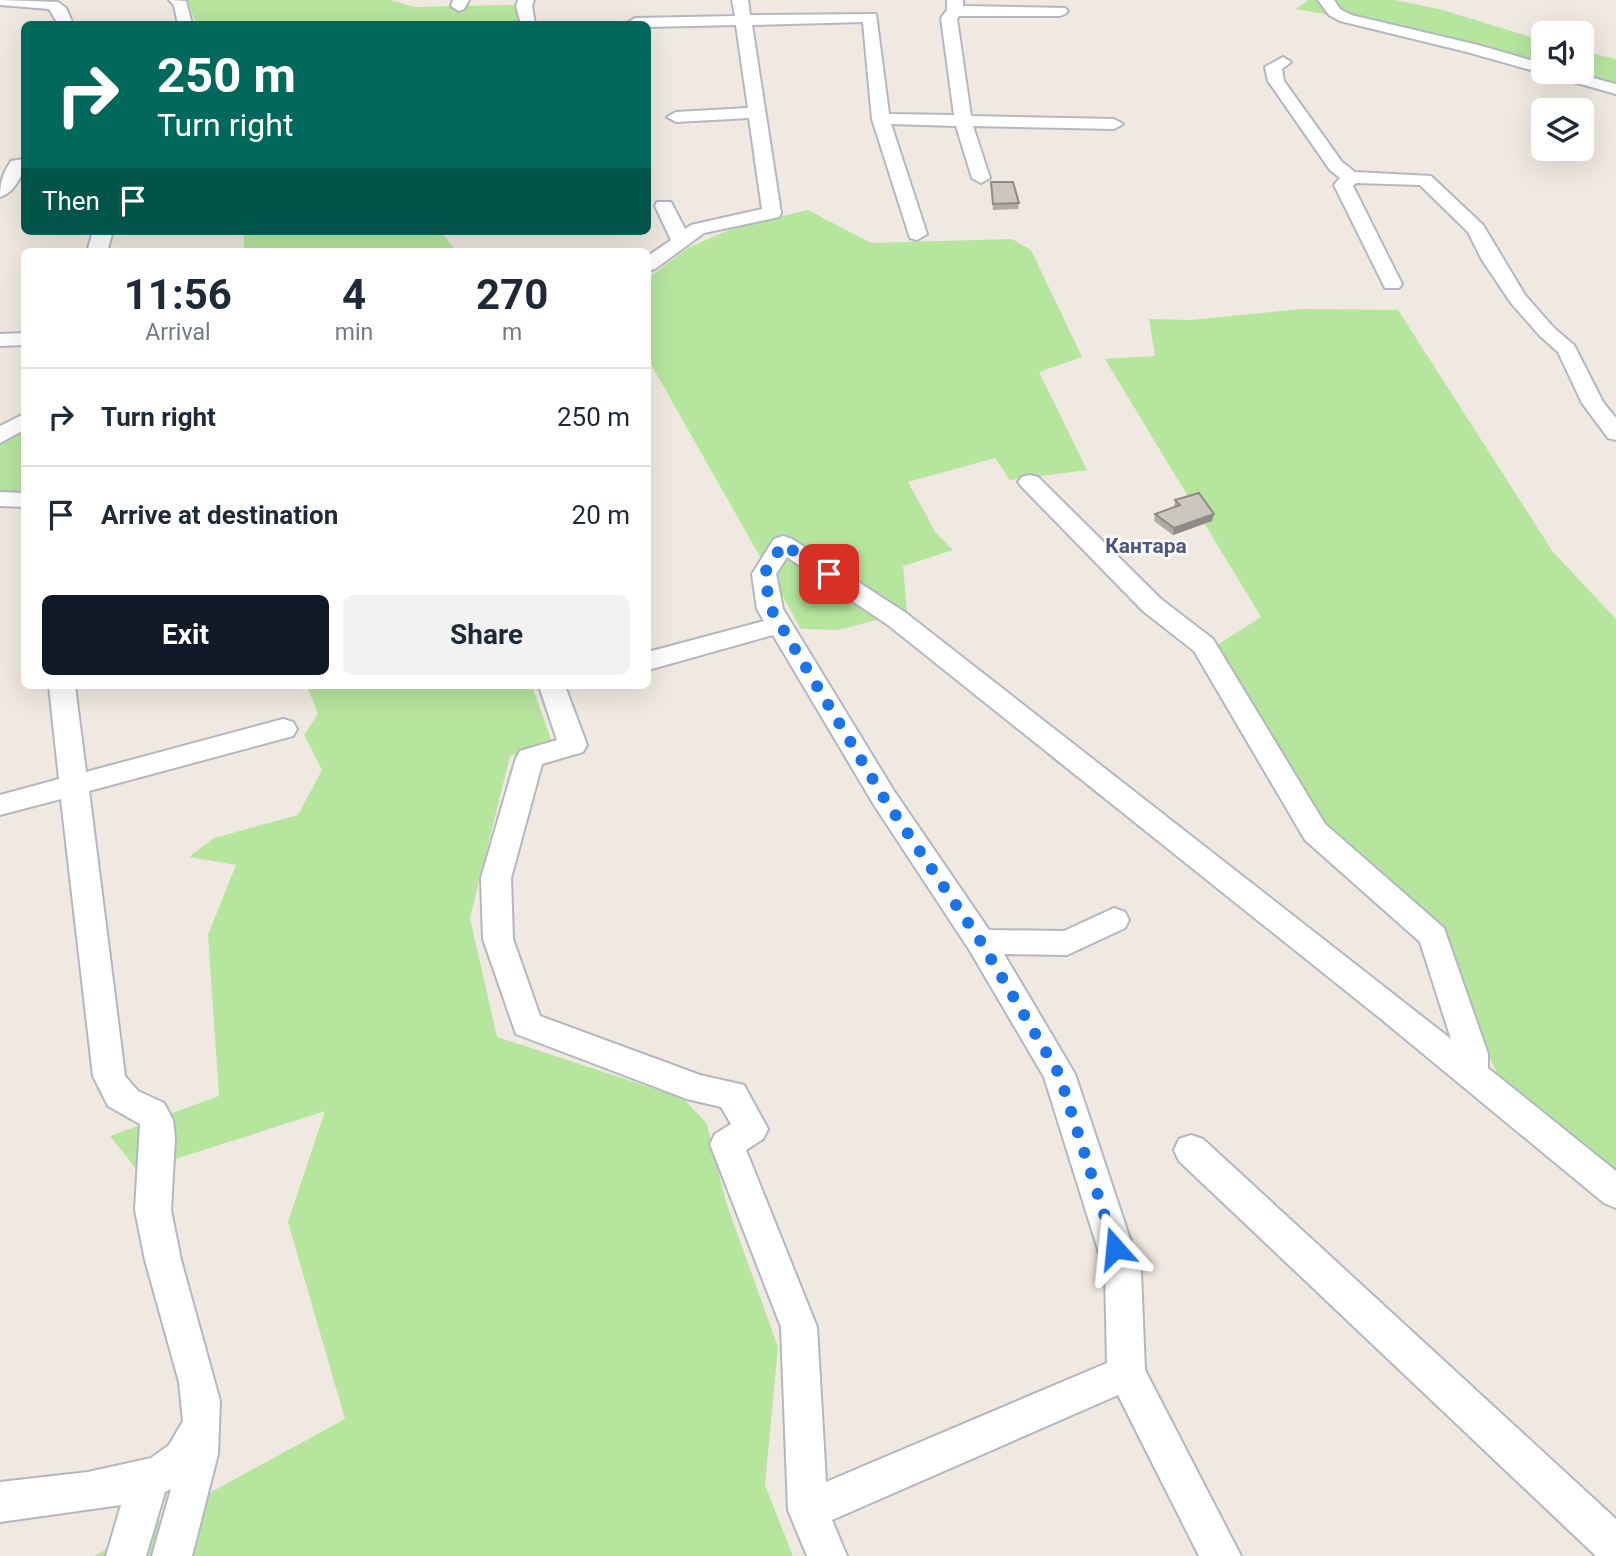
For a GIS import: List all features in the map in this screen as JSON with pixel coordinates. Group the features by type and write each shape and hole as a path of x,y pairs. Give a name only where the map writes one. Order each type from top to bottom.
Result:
{"street":[{"path":"0,0 55,3 64,21"},
{"path":"177,0 181,4 184,21"},
{"path":"526,0 524,6 527,21"},
{"path":"651,263 698,229 772,213 741,21 740,0"},
{"path":"875,0 870,17 881,119 917,234"},
{"path":"1326,0 1334,12 1357,22 1472,48 1531,65"},
{"path":"981,178 963,121 949,18 955,6 1060,11"},
{"path":"651,23 870,17"},
{"path":"1283,62 1273,67 1276,81 1336,166 1352,177 1425,180 1476,229 1492,260 1518,299 1547,332 1567,349 1593,403 1616,433"},
{"path":"1594,83 1616,89"},
{"path":"676,117 755,113"},
{"path":"881,119 1114,124"},
{"path":"0,191 21,162"},
{"path":"1352,177 1343,185 1392,284"},
{"path":"664,206 681,241"},
{"path":"0,340 21,339"},
{"path":"0,436 21,423"},
{"path":"1030,482 1152,605 1204,645 1315,832 1433,936 1472,1054 1471,1074"},
{"path":"0,499 21,500"},
{"path":"1221,1556 1126,1373 1123,1272 1059,1074 981,942 884,798 771,609 764,574 783,544 897,619 1616,1192"},
{"path":"651,660 780,625"},
{"path":"62,689 109,1076 113,1090 120,1099 147,1110 155,1117 158,1126 152,1207 170,1286 197,1378 202,1420 198,1452 172,1556"},
{"path":"555,689 573,745 530,758 496,877 498,939 527,1025 699,1089 732,1095 751,1129 727,1144 799,1327 808,1510 827,1556"},
{"path":"0,805 283,729"},
{"path":"981,942 1067,943 1114,920"},
{"path":"1191,1150 1616,1547"},
{"path":"808,1510 1126,1373"},
{"path":"0,1502 51,1497 149,1477 170,1469 187,1456 202,1420"},
{"path":"126,1556 149,1477"}],"green space":[{"path":"187,0 391,0 414,7 513,5 530,21 195,21"},
{"path":"1308,0 1395,0 1443,10 1531,37 1531,66 1346,18 1296,9"},
{"path":"1594,54 1616,59 1616,89 1594,83"},
{"path":"808,210 871,243 1012,239 1031,250 1082,357 1039,372 1087,470 1010,480 995,458 908,482 936,533 953,550 903,566 907,612 838,630 801,629 651,364 651,276 688,248 733,228"},
{"path":"244,235 443,235 454,248 244,248"},
{"path":"1301,309 1398,310 1553,552 1616,619 1616,1186 1509,1099 1433,936 1319,823 1216,646 1261,617 1105,359 1155,356 1149,319 1191,320"},
{"path":"21,432 21,498 0,508 0,443"},
{"path":"308,689 533,689 552,742 510,756 470,918 497,1037 683,1098 707,1124 726,1202 778,1347 765,1485 793,1556 94,1556 345,1419 288,1222 325,1111 138,1171 110,1136 219,1096 208,935 236,865 189,857 214,838 298,815 322,770 304,735 318,714"}],"building":[{"path":"991,182 1013,182 1019,203 993,204"},
{"path":"1199,493 1214,514 1174,528 1155,514 1180,505 1175,500"}],"district":[{"name":"Кантара","path":"1146,546"}],"route":[{"path":"829,574 783,544 764,574 771,609 884,798 981,942 1059,1074 1115,1248"}]}
